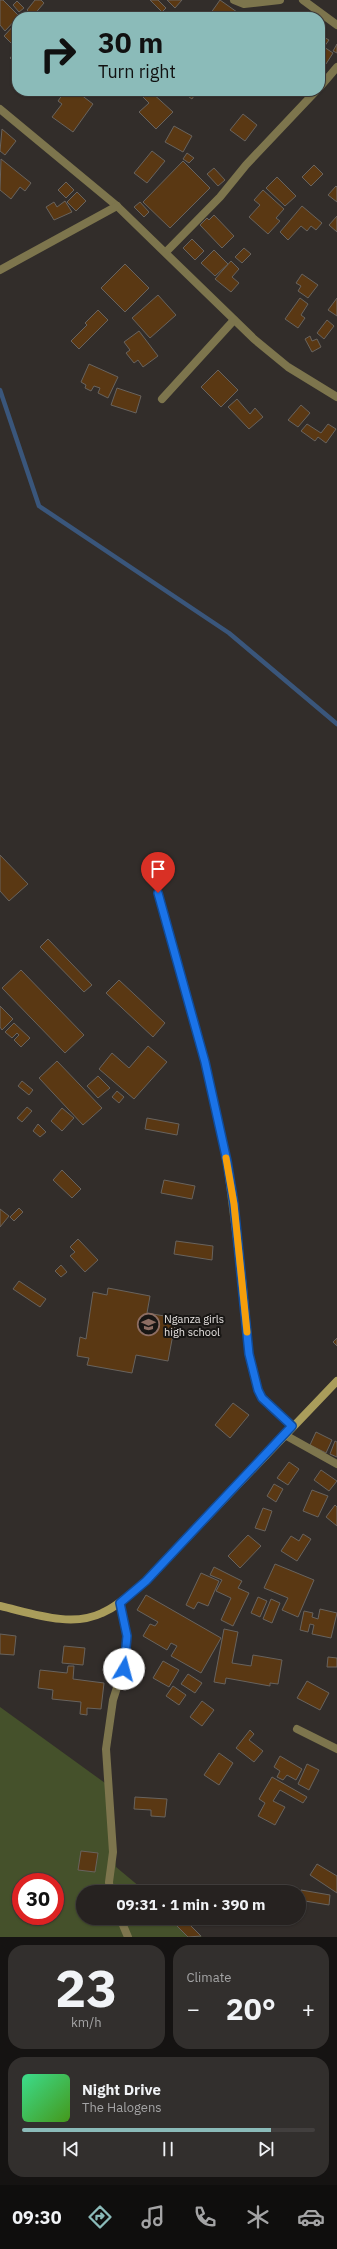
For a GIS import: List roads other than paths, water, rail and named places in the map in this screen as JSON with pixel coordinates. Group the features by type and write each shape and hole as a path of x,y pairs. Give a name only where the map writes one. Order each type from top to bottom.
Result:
{"main road":[{"path":"0,1606 57,1618 84,1619 101,1614 120,1603 146,1581 292,1426 337,1381"}],"street":[{"path":"234,0 244,4 280,0"},
{"path":"303,0 319,12"},
{"path":"325,16 337,25"},
{"path":"325,81 337,67"},
{"path":"166,252 220,197 246,165 311,96"},
{"path":"0,109 117,206 166,252 234,320 288,367 337,397"},
{"path":"0,270 117,206"},
{"path":"162,399 234,320"},
{"path":"158,893 205,1062 227,1161 234,1204 249,1354 258,1390 262,1398 292,1426"},
{"path":"285,1435 337,1464"},
{"path":"109,1885 113,1852 106,1749 110,1713 127,1656 127,1636 120,1603"},
{"path":"297,1729 337,1749"},
{"path":"123,1925 128,1937"}],"waterway":[{"path":"0,390 39,506 229,633 337,724"}],"place":[{"name":"Nganza girls high school","path":"148,1325"}]}
